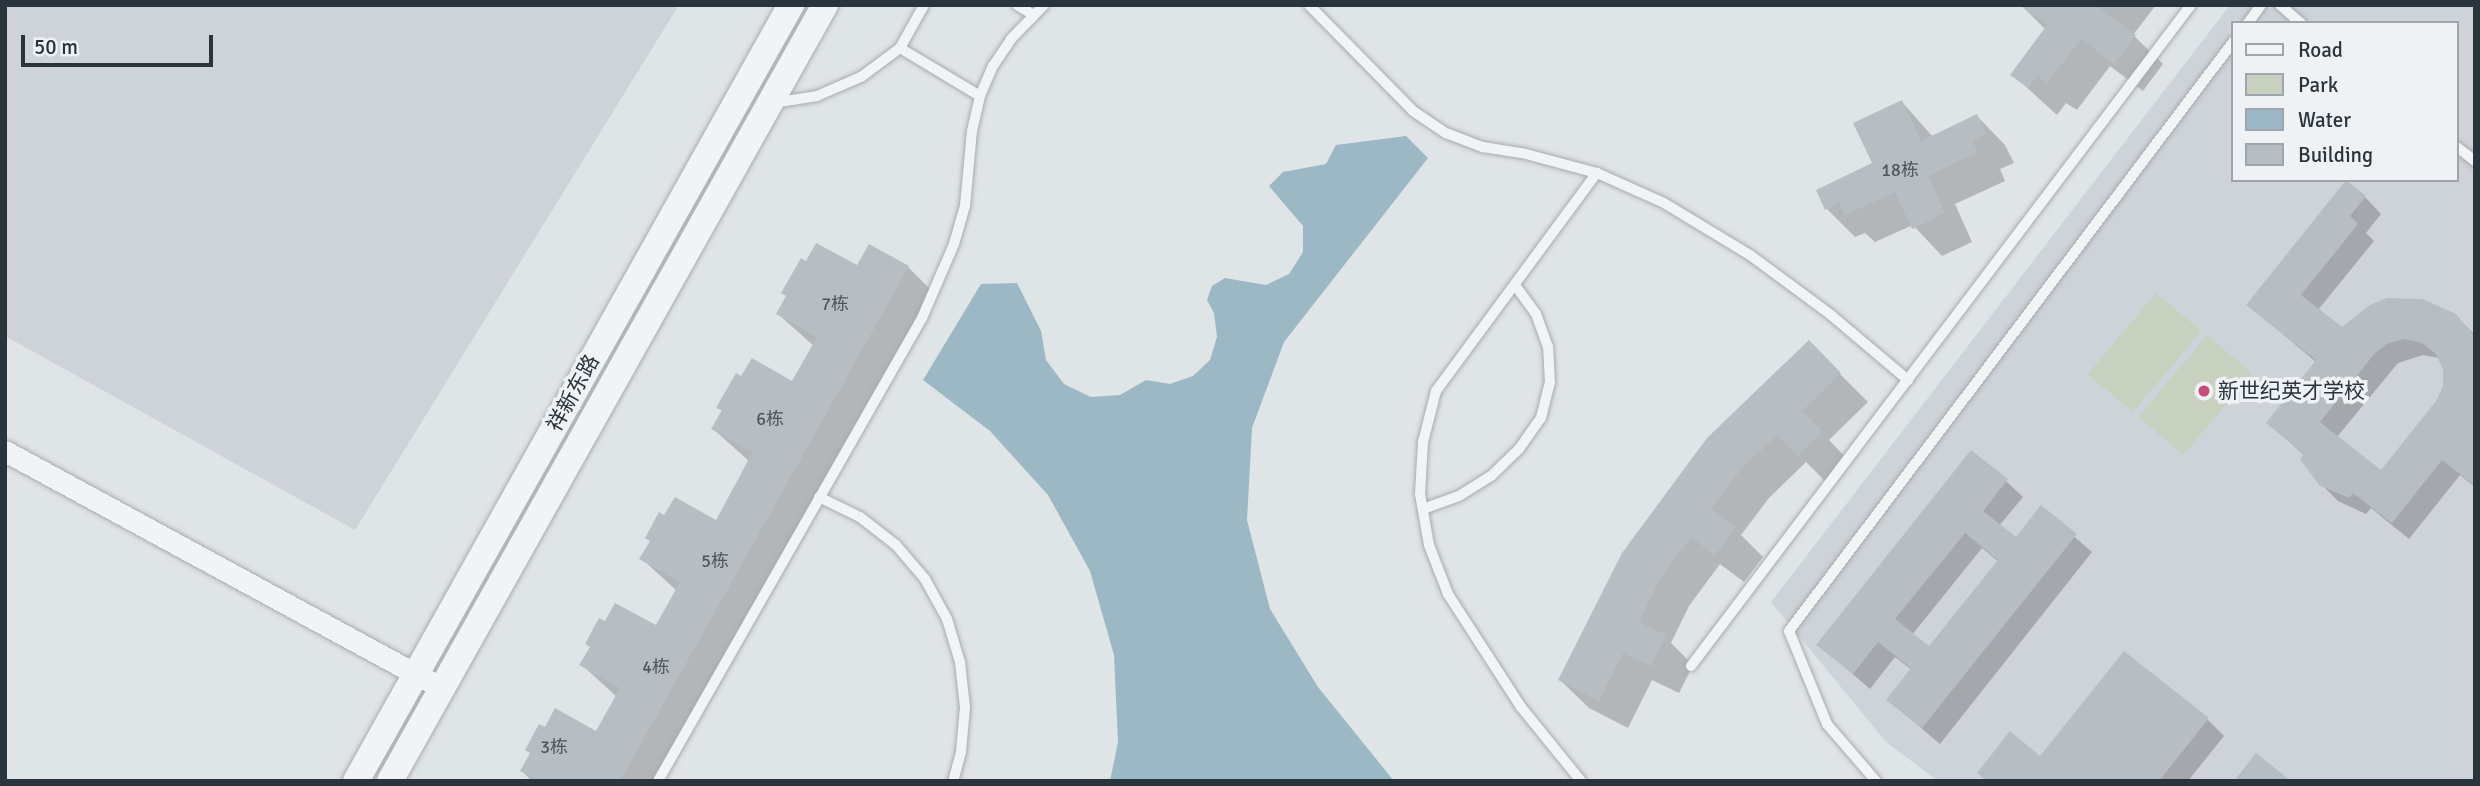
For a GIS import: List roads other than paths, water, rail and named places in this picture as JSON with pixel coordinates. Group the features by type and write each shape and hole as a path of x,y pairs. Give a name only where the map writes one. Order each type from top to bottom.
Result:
{"street":[{"name":"祥新东路","path":"355,781 791,5"},
{"name":"祥新东路","path":"390,781 825,5"},
{"path":"5,451 442,688"}],"lane":[{"path":"770,103 794,101 840,88 882,64 900,48 924,5"},
{"path":"1017,5 1032,14"},
{"path":"658,781 940,282 965,206 972,131 981,96 993,66 1011,38 1032,14 1044,5"},
{"path":"1309,5 1413,111 1446,133 1483,147 1522,153 1597,173 1664,203 1750,255 1831,314 1908,380"},
{"path":"1691,666 2191,5"},
{"path":"2249,21 2261,5"},
{"path":"2280,5 2299,21"},
{"path":"1876,781 1827,724 1788,631 2232,43"},
{"path":"900,48 981,96"},
{"path":"2459,149 2475,161"},
{"path":"1581,781 1521,707 1448,594 1429,545 1423,509 1423,442 1436,391 1597,173"},
{"path":"1423,509 1459,496 1491,476 1519,449 1541,418 1550,383 1548,347 1536,314 1514,285"},
{"path":"819,497 860,517 895,545 925,579 947,619 960,662 965,707 961,752 953,781"}],"water":[{"path":"1406,136 1428,158 1284,342 1252,428 1247,520 1270,609 1318,687 1394,781 1110,781 1118,742 1114,655 1090,571 1048,495 990,431 923,380 981,284 1017,283 1041,331 1046,360 1064,384 1091,397 1120,395 1146,380 1170,384 1193,376 1210,360 1217,337 1214,313 1207,300 1212,286 1225,278 1266,285 1289,274 1303,252 1303,226 1269,186 1283,172 1326,164 1336,145"}],"place":[{"name":"新世纪英才学校","path":"2204,391"}]}
